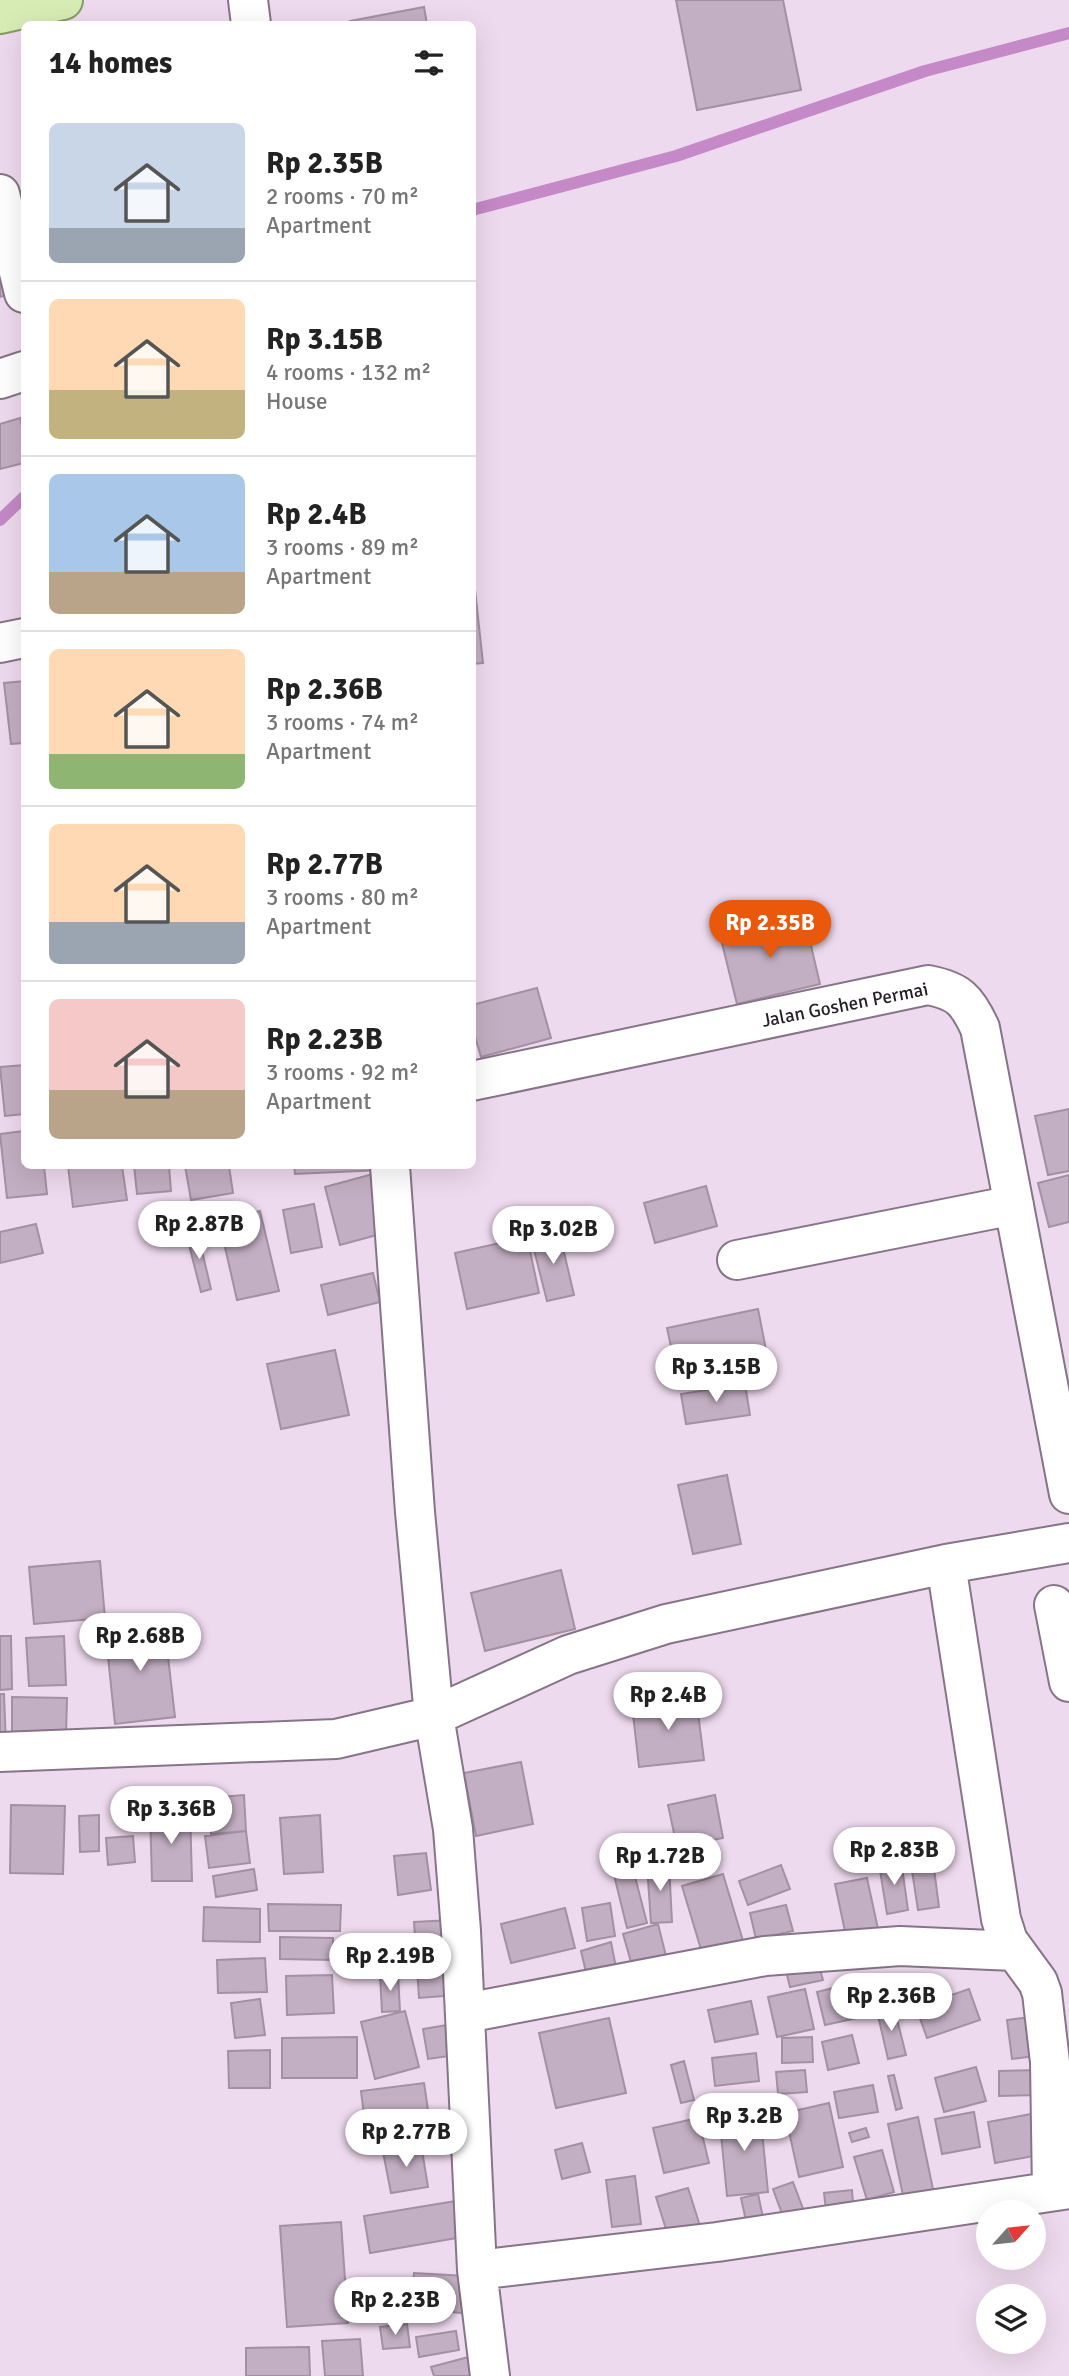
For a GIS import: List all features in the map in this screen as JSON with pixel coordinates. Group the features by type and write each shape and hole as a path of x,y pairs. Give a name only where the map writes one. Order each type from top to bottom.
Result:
{"main road":[{"path":"0,13 63,0"}],"street":[{"path":"248,0 251,21"},
{"path":"0,194 21,281"},
{"path":"0,379 21,372"},
{"path":"0,643 21,639"},
{"name":"Jalan Goshen Permai","path":"476,1080 928,985 945,988 961,996 981,1028 1069,1494"},
{"path":"390,1169 415,1512 434,1716 453,1829 466,2013 477,2270 490,2376"},
{"path":"737,1260 1014,1205"},
{"path":"0,1752 336,1739 434,1716 568,1656 666,1624 946,1564 1069,1544"},
{"path":"477,2270 717,2242 1061,2190 1042,1993 1038,1982 1014,1951 1001,1919 946,1564"},
{"path":"1054,1605 1069,1682"},
{"path":"466,2013 765,1956 900,1946 1014,1951"}],"building":[{"path":"676,0 783,0 801,90 697,110"},
{"path":"424,7 426,21 350,21"},
{"path":"0,264 6,295 0,297"},
{"path":"20,418 21,422 21,464 0,469 0,424"},
{"path":"476,599 483,663 476,664"},
{"path":"21,681 21,743 11,744 4,683"},
{"path":"804,916 820,984 737,1004 720,935"},
{"path":"537,988 551,1038 481,1057 476,1040 476,1004"},
{"path":"21,1065 21,1114 5,1116 0,1067"},
{"path":"1069,1109 1069,1171 1048,1175 1035,1116"},
{"path":"21,1131 21,1169 44,1169 47,1194 7,1198 0,1134"},
{"path":"68,1169 122,1169 127,1200 73,1207"},
{"path":"134,1169 169,1169 171,1191 137,1194"},
{"path":"186,1169 229,1169 233,1193 191,1200"},
{"path":"294,1169 381,1170 295,1174"},
{"path":"373,1174 388,1232 340,1245 325,1187"},
{"path":"1069,1175 1069,1222 1049,1227 1038,1183"},
{"path":"706,1186 717,1226 655,1243 644,1203"},
{"path":"314,1204 322,1247 291,1253 283,1210"},
{"path":"260,1211 279,1291 237,1300 219,1221"},
{"path":"36,1224 43,1253 0,1263 0,1232"},
{"path":"197,1230 211,1289 201,1292 186,1233"},
{"path":"559,1231 574,1295 547,1301 531,1238"},
{"path":"527,1237 539,1293 467,1309 455,1253"},
{"path":"373,1273 380,1302 328,1315 321,1285"},
{"path":"758,1309 768,1360 678,1379 667,1328"},
{"path":"335,1350 349,1415 281,1429 267,1364"},
{"path":"745,1384 750,1415 686,1424 681,1394"},
{"path":"727,1475 741,1544 693,1554 678,1485"},
{"path":"100,1561 105,1618 34,1624 29,1567"},
{"path":"561,1570 575,1629 485,1651 471,1593"},
{"path":"164,1622 175,1717 115,1724 105,1628"},
{"path":"0,1636 11,1636 12,1689 0,1690"},
{"path":"64,1636 66,1685 29,1686 26,1638"},
{"path":"0,1694 4,1694 6,1746 0,1746"},
{"path":"12,1697 67,1698 66,1736 12,1736"},
{"path":"696,1697 704,1760 639,1767 632,1705"},
{"path":"521,1762 533,1824 476,1836 464,1773"},
{"path":"244,1795 246,1831 211,1834 208,1798"},
{"path":"715,1795 723,1838 677,1847 668,1805"},
{"path":"11,1805 65,1806 63,1874 10,1873"},
{"path":"190,1811 192,1881 152,1881 150,1812"},
{"path":"99,1815 99,1851 80,1852 79,1816"},
{"path":"320,1815 323,1872 284,1874 280,1818"},
{"path":"246,1831 250,1863 209,1868 205,1836"},
{"path":"133,1836 135,1862 108,1865 106,1838"},
{"path":"426,1853 431,1890 398,1895 394,1856"},
{"path":"901,1860 908,1910 887,1914 879,1864"},
{"path":"933,1861 939,1907 918,1910 911,1864"},
{"path":"669,1864 672,1922 651,1923 647,1865"},
{"path":"781,1865 790,1889 748,1905 739,1881"},
{"path":"254,1869 257,1890 216,1897 213,1876"},
{"path":"633,1869 647,1923 627,1928 614,1875"},
{"path":"723,1874 744,1944 703,1956 682,1886"},
{"path":"867,1878 878,1929 846,1936 835,1884"},
{"path":"610,1903 615,1936 587,1941 582,1908"},
{"path":"268,1904 341,1905 340,1931 269,1931"},
{"path":"786,1905 793,1931 756,1939 750,1913"},
{"path":"204,1907 260,1909 260,1942 203,1941"},
{"path":"565,1908 575,1948 511,1963 501,1924"},
{"path":"452,1920 457,1995 419,1998 414,1922"},
{"path":"658,1924 667,1960 633,1969 623,1934"},
{"path":"280,1937 333,1938 333,1960 280,1959"},
{"path":"611,1942 618,1978 589,1985 581,1951"},
{"path":"816,1955 823,1980 790,1987 783,1959"},
{"path":"265,1958 267,1992 218,1993 217,1960"},
{"path":"398,1974 400,2011 382,2012 380,1975"},
{"path":"332,1975 334,2013 287,2015 286,1976"},
{"path":"849,1984 857,2018 825,2025 817,1992"},
{"path":"805,1989 814,2029 777,2037 768,1997"},
{"path":"969,1989 980,2020 927,2038 916,2007"},
{"path":"260,1999 265,2035 235,2038 231,2003"},
{"path":"751,2001 758,2034 715,2042 708,2010"},
{"path":"894,2007 906,2055 888,2059 877,2011"},
{"path":"405,2011 419,2067 375,2079 361,2022"},
{"path":"1039,2016 1044,2055 1012,2059 1007,2020"},
{"path":"609,2018 626,2093 556,2108 539,2033"},
{"path":"459,2023 464,2054 428,2059 423,2029"},
{"path":"852,2035 859,2063 828,2070 822,2042"},
{"path":"357,2037 357,2078 282,2078 282,2038"},
{"path":"812,2037 813,2062 782,2063 782,2038"},
{"path":"270,2050 270,2088 229,2088 228,2051"},
{"path":"756,2053 759,2081 715,2086 712,2058"},
{"path":"684,2061 694,2100 681,2103 671,2065"},
{"path":"976,2067 986,2101 944,2112 935,2078"},
{"path":"805,2070 807,2092 778,2094 776,2072"},
{"path":"1043,2070 1044,2095 999,2096 999,2071"},
{"path":"894,2075 902,2108 896,2110 888,2076"},
{"path":"424,2083 430,2123 366,2131 361,2091"},
{"path":"873,2085 878,2112 839,2118 834,2092"},
{"path":"829,2103 843,2167 799,2177 785,2113"},
{"path":"760,2110 768,2192 727,2196 719,2114"},
{"path":"974,2112 980,2147 942,2154 935,2119"},
{"path":"1042,2112 1050,2153 995,2163 988,2122"},
{"path":"918,2117 935,2199 905,2205 888,2124"},
{"path":"698,2118 709,2163 664,2173 653,2128"},
{"path":"866,2128 869,2137 852,2142 849,2133"},
{"path":"582,2143 590,2172 562,2179 555,2150"},
{"path":"421,2144 428,2187 391,2193 383,2152"},
{"path":"882,2150 894,2192 867,2200 854,2157"},
{"path":"635,2176 641,2224 612,2227 606,2180"},
{"path":"793,2182 805,2214 785,2222 773,2189"},
{"path":"688,2188 701,2229 669,2239 656,2197"},
{"path":"852,2190 854,2217 827,2219 824,2193"},
{"path":"758,2194 765,2227 748,2230 741,2198"},
{"path":"456,2201 463,2237 370,2253 364,2216"},
{"path":"341,2222 348,2323 287,2327 280,2226"},
{"path":"414,2273 465,2276 462,2313 410,2309"},
{"path":"407,2324 410,2347 383,2349 380,2327"},
{"path":"456,2331 459,2350 419,2357 416,2337"},
{"path":"360,2339 363,2376 325,2376 322,2341"},
{"path":"309,2347 310,2376 246,2376 246,2348"},
{"path":"472,2356 477,2376 434,2376 431,2367"}],"waterway":[{"path":"476,209 676,156 925,71 1069,33"},
{"path":"0,520 21,500"}]}
